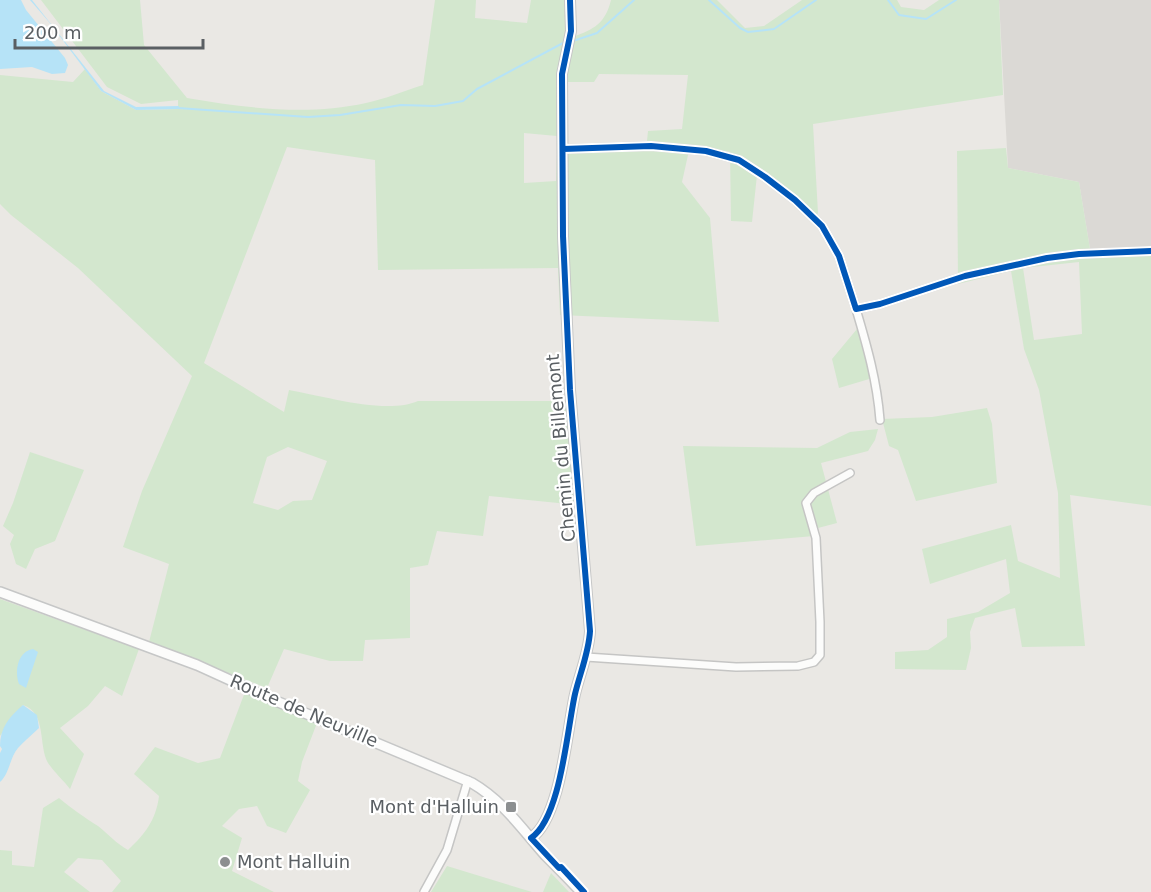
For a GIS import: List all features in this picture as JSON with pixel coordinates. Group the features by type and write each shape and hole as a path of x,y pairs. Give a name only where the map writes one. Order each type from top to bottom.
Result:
{"street":[{"name":"Chemin du Billemont","path":"531,838 538,834 543,826 557,787 574,700 590,637 567,338 562,207 562,74 572,28 570,0"},
{"path":"563,149 651,146 705,151 727,156 739,160 765,177 807,210 822,226 839,256 871,360 880,420"},
{"path":"856,309 880,304 965,276 1047,258 1072,254 1151,251"},
{"path":"585,657 736,667 790,667 809,665 814,662 820,652 820,622 816,538 807,503 814,493 850,473"},
{"name":"Route de Neuville","path":"0,592 197,664 283,704 468,780 501,804 581,892"},
{"path":"424,892 447,850 468,780"},
{"name":"Route de Neuville","path":"546,856 574,892"}],"shaded area":[{"path":"999,0 1151,0 1151,247 1090,249 1079,182 1008,168"}],"green space":[{"path":"41,0 140,0 144,45 187,98 232,105 299,110 366,103 423,85 435,0 476,0 475,18 527,23 531,0 566,0 568,26 563,40 565,46 557,68 557,136 524,133 524,183 556,181 557,154 646,151 648,131 682,129 688,75 599,74 594,82 567,82 565,66 573,37 598,25 609,8 611,0 717,0 745,28 764,26 802,0 897,0 901,7 924,10 939,0 999,0 1003,95 813,124 818,213 813,221 805,211 757,175 752,222 731,221 730,152 690,146 682,182 710,218 719,322 560,315 558,268 378,270 375,160 287,147 204,363 284,412 289,390 355,403 389,406 418,401 568,401 578,505 489,496 483,536 437,531 428,565 410,568 410,638 365,640 363,661 330,661 284,649 267,688 149,642 169,564 123,547 142,491 192,376 78,268 0,204 0,75 73,82 85,69 101,91 136,110 178,109 178,100 141,104 107,87","holes":["288,447 327,461 312,500 293,501 278,510 253,503 267,457"]},
{"path":"1006,148 1008,168 1079,182 1090,249 1151,247 1151,506 1070,495 1085,646 1022,647 1015,608 975,618 970,632 971,648 966,670 895,669 895,652 928,650 947,637 947,619 978,612 1010,593 1006,559 930,584 922,549 1011,525 1018,561 1060,578 1058,493 1039,390 1024,349 1011,271 958,284 957,151","holes":["1079,262 1082,334 1034,340 1023,268"]},
{"path":"864,327 876,377 839,388 832,359 857,329"},
{"path":"987,408 992,424 997,483 916,501 898,450 889,446 882,419 932,417"},
{"path":"878,429 875,440 868,451 821,463 837,523 818,528 824,632 818,633 814,536 696,546 683,446 817,448 850,432"},
{"path":"30,452 84,470 55,541 35,549 26,569 16,564 10,544 14,535 3,526"},
{"path":"0,599 139,649 122,696 105,686 88,706 60,728 84,754 70,789 48,763 39,722 31,709 23,705 0,736"},
{"path":"245,692 317,723 302,762 298,781 310,790 286,833 267,826 257,806 239,809 222,826 242,838 232,871 274,892 112,892 121,881 102,860 78,858 64,872 90,892 0,892 0,850 12,851 12,865 34,867 43,808 59,798 128,850 149,826 159,796 134,774 155,747 198,763 220,758"},
{"path":"447,866 532,892 431,892"},
{"path":"551,873 569,892 543,892"}],"water":[{"path":"0,0 21,0 26,10 65,58 68,65 65,73 52,74 32,67 0,69"},
{"path":"30,0 104,91 136,107 179,106 178,109 136,110 101,91"},
{"path":"33,649 38,652 26,688 19,684 18,662 24,653"},
{"path":"23,705 37,715 39,728 18,748 0,782 2,734 10,718"}],"waterway":[{"path":"573,41 597,33 634,0"},
{"path":"709,0 740,28 748,32 774,29 816,0"},
{"path":"888,0 899,15 926,19 956,0"},
{"path":"178,108 308,117 340,115 401,105 435,106 463,101 477,89 563,43"}],"cycle path":[{"path":"570,0 571,31 562,74 563,236 570,390 590,631 556,793 541,828 531,838 584,892"},
{"path":"563,149 651,146 706,151 739,160 795,200 822,226 839,256 856,309 880,304 965,276 1047,258 1079,254 1151,251"}],"place":[{"name":"Mont d'Halluin","path":"511,807"},
{"name":"Mont Halluin","path":"225,862"}]}
